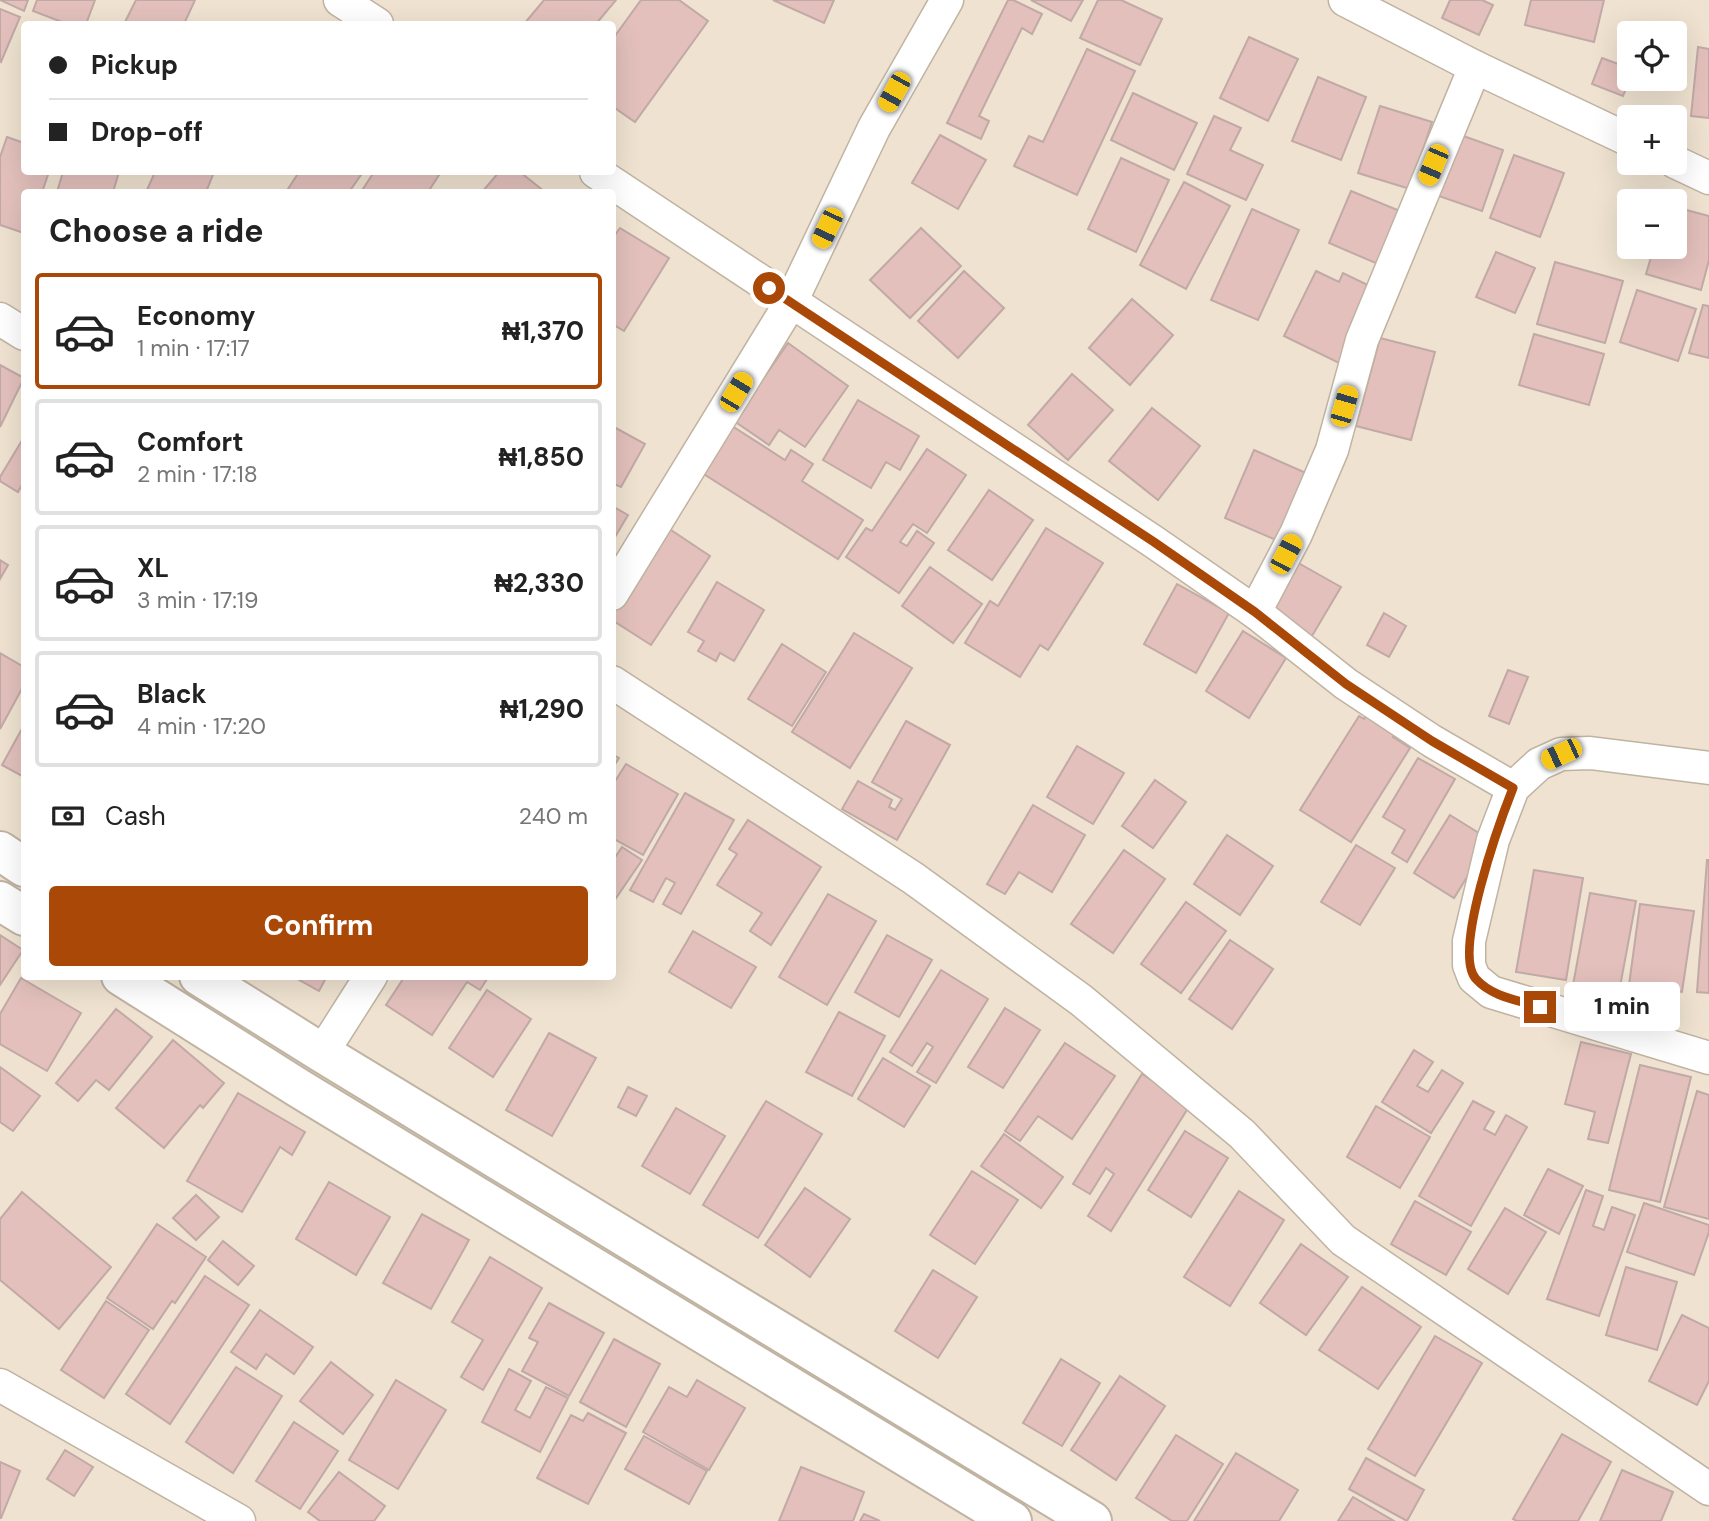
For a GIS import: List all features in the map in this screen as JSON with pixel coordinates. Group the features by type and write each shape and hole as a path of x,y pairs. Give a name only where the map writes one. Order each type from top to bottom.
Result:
{"main road":[{"path":"0,851 21,865"},
{"path":"0,901 21,914"},
{"path":"127,980 300,1089 1012,1521"},
{"path":"205,980 1092,1521"}],"street":[{"path":"340,0 372,21"},
{"path":"616,587 791,302 874,128 947,0"},
{"path":"1345,0 1475,68 1617,134"},
{"path":"1255,612 1296,534 1332,450 1362,340 1475,68"},
{"path":"1687,168 1709,178"},
{"path":"600,175 1154,542 1255,612 1346,684 1432,741 1513,788"},
{"path":"0,319 21,332"},
{"path":"616,685 913,878 1081,1000 1242,1134 1343,1240 1709,1489"},
{"path":"1709,768 1590,753 1561,754 1539,764 1513,788 1493,840 1469,941 1469,965 1475,978 1492,992 1709,1058"},
{"path":"322,1053 368,980"},
{"path":"0,1385 239,1521"}],"building":[{"path":"0,0 28,0 24,11"},
{"path":"37,0 95,0 87,21 59,21 33,11"},
{"path":"136,0 195,0 185,21 126,21"},
{"path":"544,0 616,0 598,21 526,21"},
{"path":"641,0 679,0 708,21 635,122 616,109 616,34"},
{"path":"773,0 834,0 824,23"},
{"path":"1008,0 1042,14 1032,34 1022,28 979,116 989,121 981,139 947,123"},
{"path":"1031,0 1083,0 1071,21"},
{"path":"1098,0 1121,0 1162,19 1140,65 1080,38"},
{"path":"1450,0 1482,0 1493,5 1479,35 1442,18"},
{"path":"1531,0 1604,0 1594,42 1525,25"},
{"path":"0,9 20,17 1,62 0,61"},
{"path":"1249,37 1298,59 1268,121 1220,98"},
{"path":"1698,47 1709,49 1709,118 1691,116"},
{"path":"1087,49 1135,71 1077,195 1014,166 1029,136 1043,142"},
{"path":"1602,58 1617,64 1617,91 1625,91 1623,96 1592,84"},
{"path":"1318,77 1366,97 1341,160 1292,141"},
{"path":"1133,93 1197,123 1174,170 1111,140"},
{"path":"1380,106 1432,122 1410,189 1358,173"},
{"path":"1214,116 1241,128 1230,150 1263,165 1246,200 1187,174"},
{"path":"1455,133 1503,150 1482,211 1433,194"},
{"path":"940,135 986,160 958,209 912,183"},
{"path":"7,137 21,142 21,175 48,175 43,189 21,189 21,232 0,225 0,157"},
{"path":"1514,155 1564,173 1540,237 1490,218"},
{"path":"1121,158 1169,180 1136,252 1088,229"},
{"path":"62,175 118,175 114,189 58,189"},
{"path":"154,175 213,175 207,189 147,189"},
{"path":"297,175 361,175 351,189 288,189"},
{"path":"372,175 439,175 430,189 363,189"},
{"path":"496,175 524,175 541,189 485,189"},
{"path":"1184,182 1230,206 1186,289 1140,265"},
{"path":"1351,191 1400,211 1378,264 1329,243"},
{"path":"1252,209 1299,230 1258,320 1211,300"},
{"path":"1687,210 1709,216 1709,260 1701,290 1646,274 1650,259 1687,259"},
{"path":"620,228 669,258 624,331 616,326 616,234"},
{"path":"921,228 961,266 910,318 870,280"},
{"path":"1496,252 1535,268 1515,313 1476,297"},
{"path":"1555,262 1623,281 1605,343 1537,324"},
{"path":"964,271 1004,308 958,358 918,321"},
{"path":"1316,271 1339,282 1343,273 1376,289 1339,363 1284,336"},
{"path":"1637,290 1696,309 1678,361 1620,342"},
{"path":"1132,299 1173,335 1130,385 1089,348"},
{"path":"1703,305 1709,306 1709,358 1689,353"},
{"path":"1534,334 1604,354 1589,405 1519,385"},
{"path":"1380,338 1435,352 1411,440 1356,426"},
{"path":"788,343 848,386 805,447 779,430 769,445 734,421"},
{"path":"0,365 21,376 21,384 0,427"},
{"path":"1072,374 1113,410 1068,460 1028,425"},
{"path":"858,400 919,436 900,470 886,462 871,488 823,460"},
{"path":"1152,408 1200,446 1158,500 1109,461"},
{"path":"732,426 785,460 791,450 813,464 802,481 863,520 838,559 702,473"},
{"path":"616,428 645,444 621,487 616,485"},
{"path":"21,442 21,486 18,492 0,481"},
{"path":"927,449 966,475 927,533 913,524 900,542 907,546 917,531 934,543 899,593 846,557 866,528 872,531"},
{"path":"1254,450 1306,473 1276,540 1225,518"},
{"path":"989,490 1033,520 992,580 948,550"},
{"path":"616,508 628,515 616,535"},
{"path":"668,528 710,556 651,645 616,623 616,607"},
{"path":"1046,528 1103,563 1048,650 1040,645 1020,677 965,643 990,601 998,606"},
{"path":"0,560 8,565 0,579"},
{"path":"1293,560 1341,587 1312,636 1265,609"},
{"path":"930,567 982,604 953,643 902,606"},
{"path":"717,582 764,610 734,661 720,653 716,661 698,651 704,641 688,632"},
{"path":"1177,584 1229,613 1196,673 1144,644"},
{"path":"1384,613 1406,626 1389,657 1367,645"},
{"path":"1243,631 1286,658 1249,718 1206,691"},
{"path":"854,633 912,668 850,768 792,732"},
{"path":"782,644 826,672 792,726 748,699"},
{"path":"0,653 21,665 21,690 0,729"},
{"path":"1508,670 1528,677 1509,724 1489,716"},
{"path":"1368,713 1397,731 1393,737 1410,748 1351,842 1300,810 1359,716 1364,719"},
{"path":"906,721 950,745 897,840 842,809 858,781 892,800 889,807 895,810 902,799 872,782"},
{"path":"21,730 21,775 2,765"},
{"path":"1077,746 1124,773 1093,824 1047,797"},
{"path":"1418,758 1455,779 1407,862 1392,853 1405,830 1383,817"},
{"path":"626,764 678,794 643,855 616,840 616,780"},
{"path":"1155,780 1186,802 1153,848 1122,826"},
{"path":"685,793 734,820 681,914 663,904 675,883 666,878 653,902 630,890"},
{"path":"1033,805 1085,835 1052,892 1019,872 1005,894 987,884"},
{"path":"1450,815 1490,840 1454,898 1414,873"},
{"path":"748,820 821,867 771,945 750,931 762,913 717,885 737,854 729,849"},
{"path":"1227,835 1273,866 1240,915 1194,884"},
{"path":"1356,845 1395,868 1360,925 1321,902"},
{"path":"622,847 642,860 616,898 616,856"},
{"path":"1124,850 1165,879 1113,953 1071,924"},
{"path":"1709,860 1709,993 1697,992"},
{"path":"1534,870 1583,878 1566,980 1516,972"},
{"path":"1590,893 1636,901 1619,992 1573,985"},
{"path":"828,894 876,921 827,1005 779,977"},
{"path":"1186,902 1226,931 1181,993 1141,964"},
{"path":"1640,904 1694,911 1682,992 1629,985"},
{"path":"693,931 756,967 731,1008 669,972"},
{"path":"0,935 21,949 21,953 0,985"},
{"path":"887,935 932,960 899,1017 855,992"},
{"path":"1230,940 1273,969 1232,1029 1189,999"},
{"path":"941,970 988,999 936,1083 917,1072 933,1047 927,1043 912,1066 890,1052"},
{"path":"21,978 81,1013 47,1071 0,1044 0,1014"},
{"path":"299,980 325,980 319,991"},
{"path":"402,980 486,980 480,990 467,982 432,1035 386,1005"},
{"path":"487,990 531,1019 493,1077 449,1048"},
{"path":"1005,1008 1040,1030 1003,1088 968,1067"},
{"path":"116,1009 152,1037 109,1090 96,1080 78,1101 56,1083"},
{"path":"839,1012 885,1036 852,1096 806,1072"},
{"path":"549,1033 596,1058 552,1136 506,1110"},
{"path":"173,1040 224,1083 203,1108 200,1105 164,1148 116,1108"},
{"path":"1581,1042 1631,1054 1608,1143 1588,1139 1595,1112 1565,1104"},
{"path":"1065,1043 1115,1076 1072,1139 1038,1116 1020,1141 1005,1131"},
{"path":"1414,1050 1433,1062 1417,1086 1428,1092 1442,1070 1463,1083 1431,1133 1382,1102"},
{"path":"883,1058 930,1086 904,1127 858,1099"},
{"path":"1640,1065 1691,1077 1660,1202 1609,1190"},
{"path":"0,1067 40,1096 13,1131 0,1122"},
{"path":"1142,1074 1190,1105 1111,1231 1088,1216 1114,1174 1106,1168 1090,1194 1073,1184"},
{"path":"628,1087 647,1096 636,1116 618,1107"},
{"path":"1697,1091 1709,1095 1709,1219 1664,1207"},
{"path":"238,1093 305,1132 292,1155 280,1147 242,1212 187,1181"},
{"path":"766,1101 822,1134 758,1238 703,1205"},
{"path":"1473,1101 1494,1112 1484,1129 1495,1135 1506,1115 1527,1127 1471,1226 1419,1196"},
{"path":"1376,1106 1430,1137 1400,1188 1347,1157"},
{"path":"676,1108 725,1136 690,1194 642,1166"},
{"path":"1185,1131 1228,1158 1191,1217 1148,1190"},
{"path":"1004,1134 1063,1177 1041,1208 981,1166"},
{"path":"1548,1169 1583,1186 1559,1234 1524,1215"},
{"path":"972,1171 1018,1200 975,1264 930,1235"},
{"path":"329,1182 390,1217 356,1275 296,1239"},
{"path":"805,1188 850,1219 810,1277 765,1245"},
{"path":"1586,1190 1603,1196 1593,1226 1604,1230 1612,1207 1635,1215 1599,1316 1547,1299"},
{"path":"1239,1191 1284,1220 1230,1306 1184,1277"},
{"path":"22,1192 111,1267 59,1329 0,1280 0,1219"},
{"path":"196,1195 219,1217 196,1240 173,1218"},
{"path":"1415,1201 1471,1232 1446,1275 1391,1244"},
{"path":"1644,1203 1709,1225 1694,1275 1627,1252"},
{"path":"1505,1208 1546,1232 1508,1294 1468,1269"},
{"path":"422,1214 469,1240 431,1309 383,1283"},
{"path":"157,1224 206,1257 175,1303 172,1301 153,1329 107,1298"},
{"path":"223,1241 254,1266 238,1285 208,1260"},
{"path":"1301,1244 1348,1277 1306,1335 1260,1303"},
{"path":"490,1257 542,1288 483,1390 461,1377 483,1340 452,1322"},
{"path":"1626,1267 1677,1282 1657,1350 1606,1335"},
{"path":"933,1270 977,1297 938,1358 895,1331"},
{"path":"205,1276 249,1305 170,1424 126,1394"},
{"path":"1362,1287 1421,1327 1378,1389 1319,1350"},
{"path":"106,1301 149,1330 104,1398 61,1370"},
{"path":"549,1303 604,1333 569,1396 522,1371 538,1342 529,1338"},
{"path":"260,1310 313,1347 294,1374 266,1354 256,1369 231,1352"},
{"path":"1682,1315 1709,1328 1709,1381 1697,1405 1649,1381"},
{"path":"1435,1336 1482,1363 1415,1476 1368,1449"},
{"path":"614,1339 660,1364 626,1427 580,1402"},
{"path":"1061,1359 1100,1383 1062,1446 1023,1423"},
{"path":"331,1362 373,1395 343,1434 300,1401"},
{"path":"236,1367 282,1396 233,1473 186,1442"},
{"path":"509,1369 531,1381 515,1410 530,1418 546,1387 568,1398 540,1452 482,1422"},
{"path":"1120,1376 1165,1406 1116,1480 1071,1450"},
{"path":"396,1380 446,1410 398,1489 349,1460"},
{"path":"697,1380 745,1408 709,1470 643,1432 669,1387 687,1397"},
{"path":"588,1413 626,1433 588,1504 537,1478 571,1415 583,1421"},
{"path":"294,1422 338,1451 300,1509 256,1481"},
{"path":"1562,1434 1611,1462 1578,1521 1513,1519"},
{"path":"1176,1435 1223,1464 1187,1521 1172,1521 1136,1498"},
{"path":"644,1436 707,1471 689,1504 625,1469"},
{"path":"65,1450 93,1467 74,1496 47,1479"},
{"path":"1236,1453 1298,1490 1279,1521 1194,1521"},
{"path":"1366,1458 1424,1490 1407,1521 1349,1489"},
{"path":"0,1462 20,1471 1,1518 0,1518"},
{"path":"801,1467 864,1492 853,1521 779,1521"},
{"path":"1622,1470 1673,1492 1661,1521 1600,1521"},
{"path":"339,1472 385,1506 374,1521 320,1521 308,1512"},
{"path":"1353,1497 1394,1521 1338,1521"},
{"path":"864,1514 880,1521 860,1521"}],"route":[{"path":"769,288 1154,542 1255,612 1346,684 1432,741 1513,788 1493,840 1469,941 1469,965 1475,978 1492,992 1540,1007"}]}
